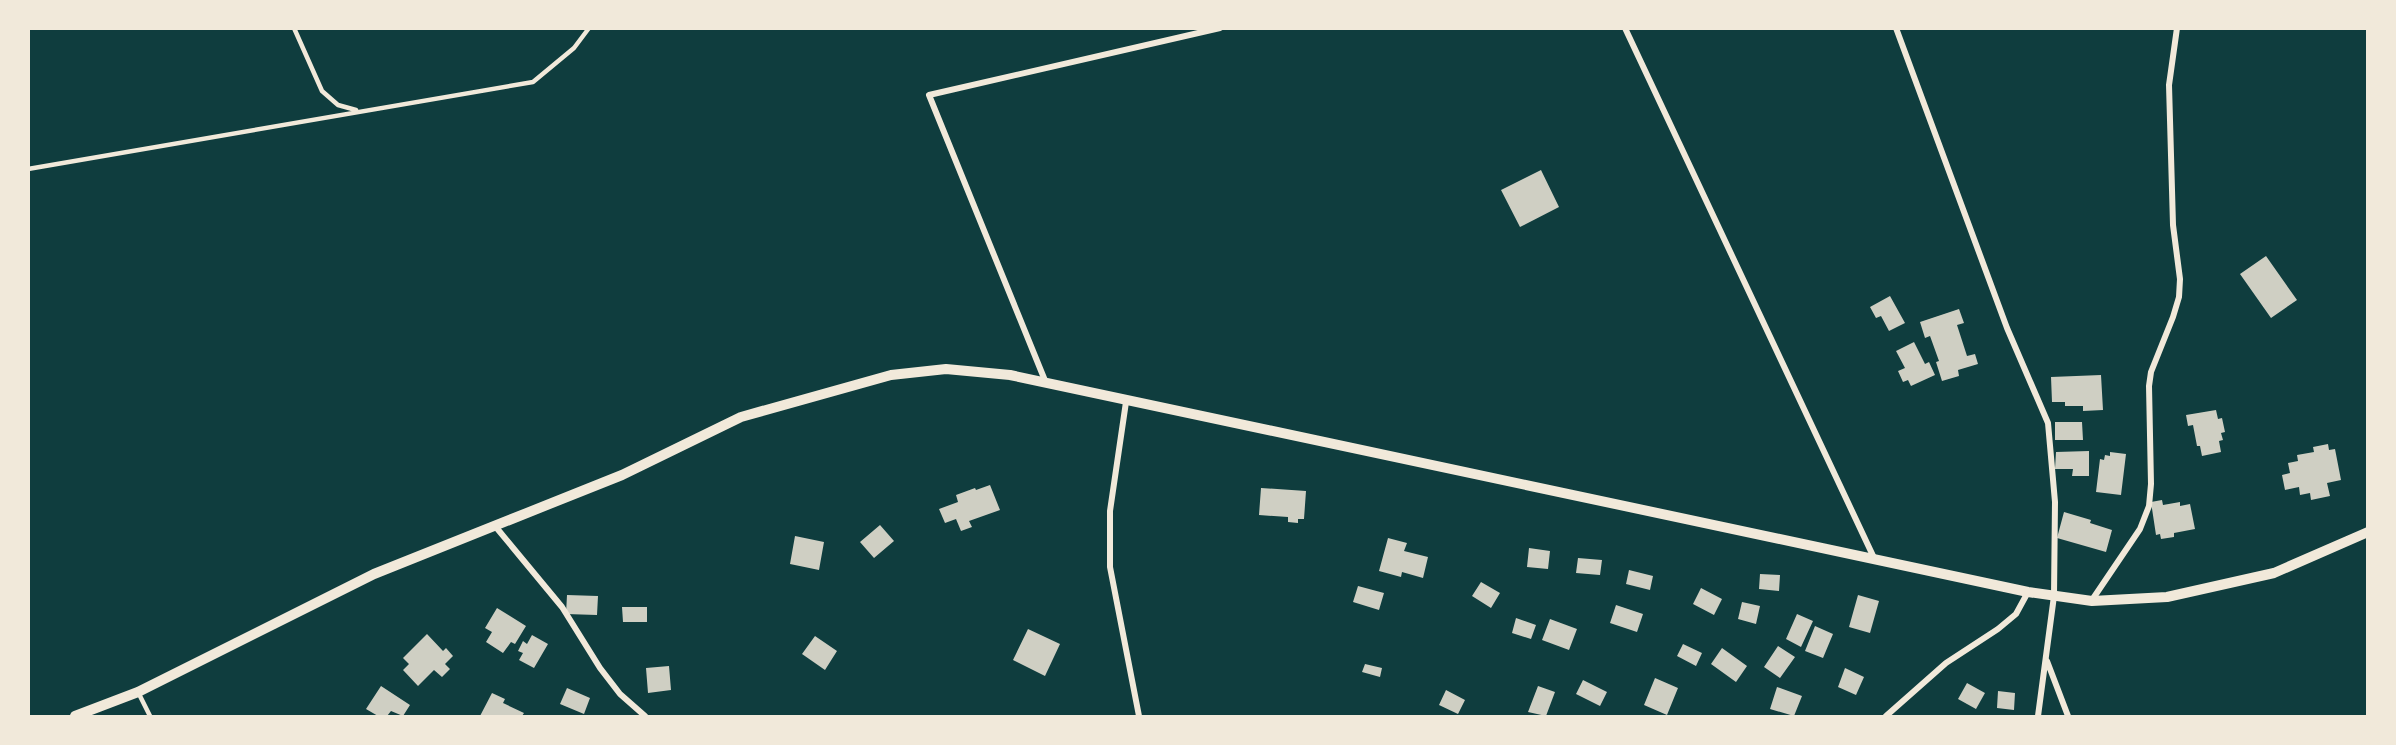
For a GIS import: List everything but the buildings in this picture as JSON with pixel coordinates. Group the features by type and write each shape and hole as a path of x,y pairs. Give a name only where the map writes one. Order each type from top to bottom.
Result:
{"street":[{"path":"1046,384 929,95 1220,28"},
{"path":"1625,28 1875,560"},
{"path":"1896,28 2007,328 2048,423 2055,502 2054,596 2038,717"},
{"path":"2092,601 2140,529 2149,506 2151,372 2179,297 2180,279 2173,225 2169,85 2177,28"},
{"path":"75,717 138,692 364,579 622,475 741,417 891,375 946,369 1010,375 1126,402 1270,430 2028,592 2092,601 2167,597 2274,573 2367,532"},
{"path":"1126,402 1110,511 1110,567 1139,717"},
{"path":"495,526 562,607 613,685 645,717"},
{"path":"1886,717 1946,663 1998,629 2016,614 2028,592"},
{"path":"2046,658 2068,717"}],"lane":[{"path":"294,28 322,91 338,105 358,111"},
{"path":"28,169 533,82 574,48 589,28"},
{"path":"138,692 150,717"}]}
